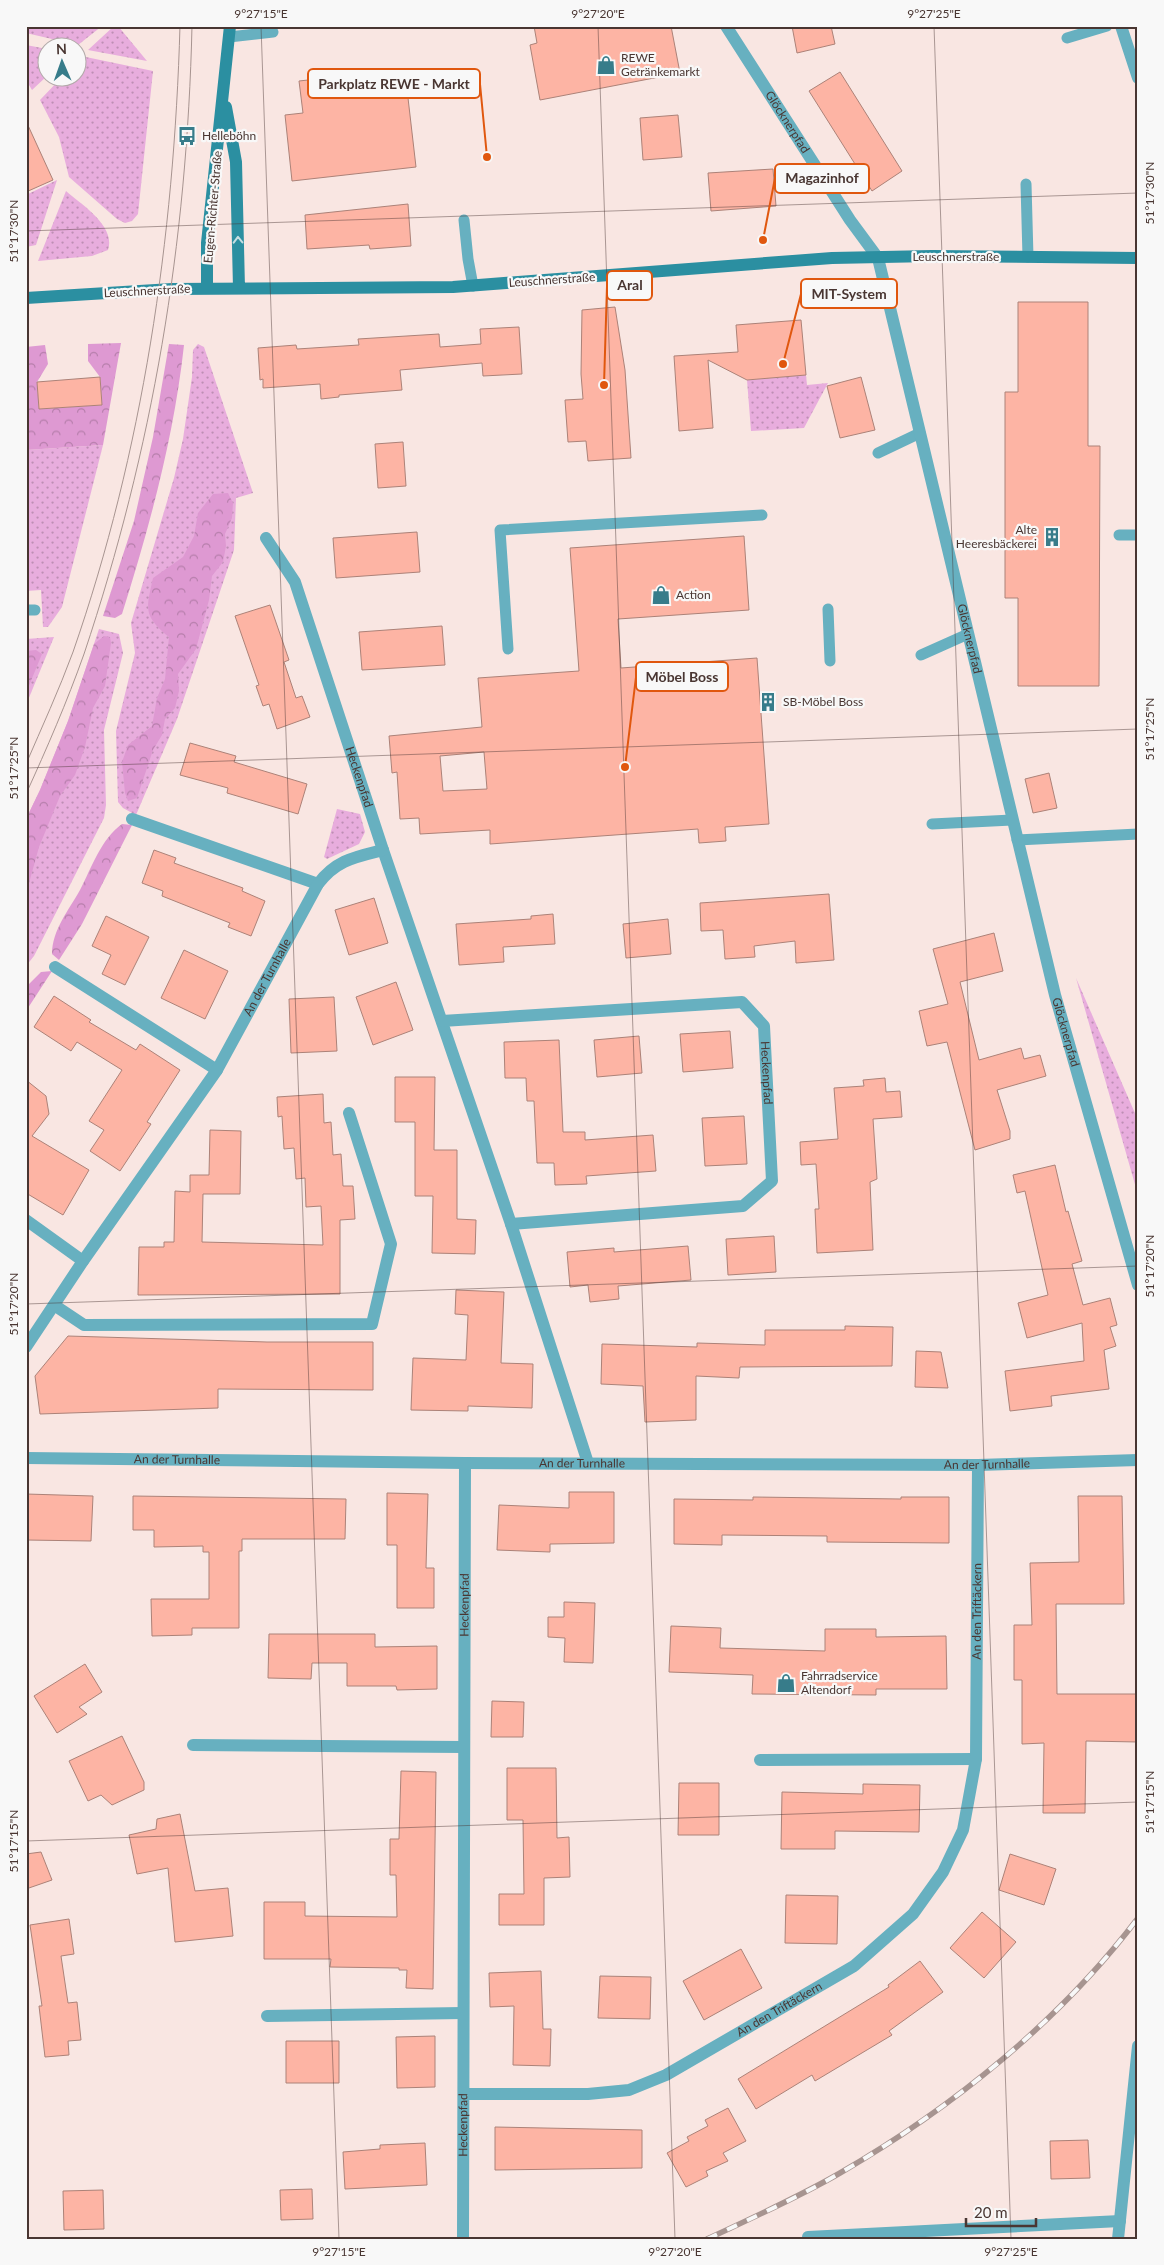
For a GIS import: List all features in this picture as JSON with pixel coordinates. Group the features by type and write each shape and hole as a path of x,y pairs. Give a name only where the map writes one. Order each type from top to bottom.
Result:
{"main road":[{"name":"Eugen-Richter-Straße","path":"207,289 208,243 229,32"},
{"name":"Eugen-Richter-Straße","path":"224,95 236,162 239,288"},
{"name":"Leuschnerstraße","path":"26,298 172,289 473,286 832,258 1138,258"}],"street":[{"name":"Glöcknerpfad","path":"726,26 850,220 878,258 1055,995 1138,1285"},
{"path":"1121,26 1138,78"},
{"name":"Heckenpfad","path":"266,538 295,582 383,850 511,1224 588,1463"},
{"path":"132,819 318,884"},
{"name":"An der Turnhalle","path":"26,1348 83,1261 218,1070 318,884 329,869 356,856 383,850"},
{"path":"55,966 218,1070"},
{"name":"Heckenpfad","path":"442,1021 742,1002 764,1026 772,1181 743,1206 511,1224"},
{"path":"54,1304 84,1325 372,1324 391,1244 349,1113"},
{"path":"26,1220 83,1261"},
{"name":"An der Turnhalle","path":"26,1458 465,1463 978,1465 1138,1460"},
{"name":"Heckenpfad","path":"463,2239 465,1463"},
{"name":"An den Triftäckern","path":"464,2094 588,2094 629,2090 666,2075 854,1966 914,1914 942,1872 963,1830 976,1759 978,1465"},
{"path":"192,1745 463,1747"},
{"path":"760,1760 976,1759"},
{"path":"267,2016 463,2013"},
{"path":"1118,2239 1138,2046"},
{"path":"808,2238 1120,2221"}],"lane":[{"path":"1067,38 1107,26"},
{"path":"229,32 273,32"},
{"path":"1026,184 1028,257"},
{"path":"464,220 473,286"},
{"path":"878,453 920,433"},
{"path":"508,649 500,530 762,515"},
{"path":"1119,535 1138,535"},
{"path":"828,609 830,661"},
{"path":"921,656 968,634"},
{"path":"932,824 1012,820"},
{"path":"1017,840 1138,834"}],"shaded area":[{"path":"26,26 102,26 87,38 48,38 26,33"},
{"path":"114,26 118,26 147,61 88,50"},
{"path":"26,45 38,47 38,84 32,90 26,80"},
{"path":"88,57 153,71 138,214 132,221 125,223 117,219 69,177 59,137 40,100 51,88 88,88"},
{"path":"57,180 36,245 26,247 26,195"},
{"path":"66,191 88,209 102,224 109,241 108,250 92,256 38,261"},
{"path":"198,344 204,347 253,493 236,498 234,550 177,719 136,815 123,808 118,802 116,731 135,653 131,623 174,478 183,439 192,377 193,350"},
{"path":"806,375 807,385 828,383 804,428 751,431 747,380"},
{"path":"103,445 62,607 48,627 43,627 41,590 26,591 26,450"},
{"path":"99,629 119,634 123,653 104,730 106,805 104,818 34,956 26,966 26,819 68,721"},
{"path":"54,637 26,705 26,639"},
{"path":"337,809 360,814 365,832 359,844 327,859 324,857"},
{"path":"1076,978 1138,1120 1138,1195"}],"green space":[{"path":"121,343 103,445 26,450 26,347 45,345 48,364 37,382 39,409 102,405 100,377 88,361 88,344"},
{"path":"169,344 184,345 174,413 160,481 122,614 115,618 103,616 134,521 153,437"},
{"path":"228,493 233,503 232,518 225,534 226,546 223,562 212,576 209,600 196,649 178,674 179,691 175,708 165,719 162,735 153,750 137,798 128,801 125,793 122,762 128,745 152,726 157,698 165,679 169,637 155,623 149,611 148,605 153,578 183,557 194,536 198,513 213,494"},
{"path":"104,636 110,637 111,643 105,686 93,708 85,747 75,775 60,796 39,847 26,894 26,819 68,721 94,644"},
{"path":"36,650 42,654 26,693 26,651"},
{"path":"122,824 132,825 82,924 59,960 52,954 58,928 103,845 108,837"},
{"path":"52,971 26,1011 26,987 41,972"}],"building":[{"name":"REWE Getränkemarkt","path":"534,26 671,26 680,73 540,100 530,45 537,43"},
{"path":"792,26 831,26 835,44 797,53"},
{"path":"840,72 902,171 872,191 809,91"},
{"path":"353,75 354,83 404,78 416,167 292,181 285,115 303,113 299,81"},
{"path":"678,115 682,157 643,160 640,118"},
{"path":"26,121 53,180 26,192"},
{"path":"773,169 776,206 711,211 708,173"},
{"path":"408,204 411,246 370,249 369,245 307,249 305,215"},
{"name":"Alte Heeresbäckerei","path":"1018,302 1088,302 1088,446 1100,446 1099,686 1018,686 1018,598 1005,598 1005,392 1018,392"},
{"path":"615,307 625,370 631,458 588,461 586,441 568,442 565,400 583,399 581,374 582,310"},
{"path":"801,320 806,375 747,380 708,360 713,428 679,431 674,356 738,352 736,325"},
{"path":"519,327 522,374 483,376 482,363 400,370 402,390 339,395 339,397 321,399 320,384 263,388 263,379 260,380 258,348 296,345 297,349 359,345 358,339 439,334 440,347 481,344 480,329"},
{"path":"100,377 102,405 39,409 37,382"},
{"path":"861,377 875,430 840,438 827,386"},
{"path":"403,442 406,486 378,488 375,444"},
{"path":"417,532 420,572 336,578 333,538"},
{"path":"744,536 749,610 618,619 621,668 757,658 769,824 725,827 726,841 699,843 698,829 490,844 490,830 420,834 419,818 400,819 397,772 392,773 389,736 482,727 478,678 579,671 570,548","holes":["484,752 487,789 443,791 440,756"]},
{"path":"270,605 289,660 284,662 296,698 302,696 310,717 277,729 269,704 263,706 256,686 259,685 235,616"},
{"path":"442,626 445,665 362,670 359,632"},
{"path":"190,743 236,756 234,762 307,784 298,814 227,793 228,788 180,775"},
{"path":"1049,773 1057,808 1033,813 1025,779"},
{"path":"154,850 176,858 174,863 243,888 242,891 265,901 251,936 228,927 230,923 162,896 163,891 142,883"},
{"path":"829,894 834,960 796,963 795,941 754,946 755,957 725,959 723,930 701,931 700,903"},
{"path":"374,898 388,943 349,955 335,910"},
{"path":"553,914 555,944 503,947 504,962 459,965 456,924 531,919 531,916"},
{"path":"106,916 149,937 125,985 102,974 111,955 92,946"},
{"path":"668,919 671,954 626,958 623,924"},
{"path":"994,933 1003,971 960,982 979,1060 1021,1048 1024,1059 1040,1055 1046,1076 997,1090 1010,1131 1010,1139 975,1150 947,1042 927,1046 919,1011 948,1004 933,949"},
{"path":"184,950 228,971 205,1019 161,998"},
{"path":"396,982 413,1030 373,1045 356,997"},
{"path":"54,996 91,1020 89,1022 136,1050 140,1044 180,1070 147,1122 151,1124 120,1171 90,1151 104,1130 89,1121 122,1070 77,1042 71,1051 34,1027"},
{"path":"334,997 337,1051 291,1053 289,999"},
{"path":"730,1031 733,1068 683,1072 680,1034"},
{"path":"639,1036 642,1073 597,1077 594,1040"},
{"path":"559,1040 563,1132 585,1132 585,1140 653,1135 656,1171 586,1176 587,1184 555,1185 554,1163 537,1163 534,1101 527,1101 526,1078 505,1078 504,1042"},
{"path":"395,1077 435,1077 434,1150 457,1150 457,1219 476,1220 475,1254 432,1253 433,1196 415,1196 415,1122 395,1122"},
{"path":"885,1078 886,1092 900,1091 902,1117 873,1119 877,1179 870,1182 873,1250 817,1253 815,1209 819,1209 816,1164 801,1165 800,1142 838,1139 834,1088 864,1086 863,1080"},
{"path":"26,1080 46,1096 49,1114 32,1136 89,1170 63,1215 26,1193"},
{"path":"323,1094 324,1123 331,1122 333,1155 341,1154 343,1186 353,1186 355,1219 340,1220 340,1294 138,1295 139,1247 164,1247 164,1242 174,1242 175,1191 190,1192 190,1175 209,1175 210,1130 241,1131 240,1194 203,1194 202,1242 323,1245 321,1206 306,1207 305,1178 296,1179 294,1148 284,1149 282,1116 278,1117 277,1097"},
{"path":"744,1116 747,1164 705,1166 702,1118"},
{"path":"1055,1165 1066,1212 1068,1211 1082,1261 1072,1264 1083,1305 1110,1298 1117,1325 1110,1327 1116,1346 1104,1350 1109,1389 1051,1396 1052,1406 1010,1411 1005,1371 1084,1361 1082,1323 1027,1338 1018,1303 1048,1295 1025,1191 1017,1193 1013,1175"},
{"path":"774,1236 776,1272 728,1275 726,1239"},
{"path":"688,1246 691,1280 618,1286 619,1299 590,1302 588,1285 570,1287 567,1252 614,1248 614,1252"},
{"path":"456,1290 504,1292 501,1363 533,1364 532,1408 468,1406 468,1411 411,1410 413,1358 466,1360 468,1315 455,1314"},
{"path":"845,1326 893,1327 892,1366 740,1367 739,1378 696,1376 696,1420 645,1422 643,1386 601,1384 602,1344 697,1347 697,1343 765,1345 765,1330 845,1330"},
{"path":"68,1336 267,1342 373,1342 373,1390 218,1389 218,1408 40,1414 35,1376"},
{"path":"916,1351 941,1352 948,1388 915,1387"},
{"path":"569,1492 614,1492 614,1543 550,1544 550,1552 497,1550 499,1505 569,1508"},
{"path":"387,1493 428,1494 426,1568 434,1568 434,1608 397,1608 397,1545 387,1545"},
{"path":"26,1494 93,1496 91,1541 26,1540"},
{"path":"133,1496 346,1499 345,1539 242,1539 242,1551 239,1551 239,1628 192,1628 192,1635 152,1636 151,1599 209,1599 209,1552 203,1552 203,1546 154,1547 154,1530 133,1530"},
{"path":"1078,1496 1122,1496 1124,1604 1056,1604 1057,1694 1138,1694 1138,1742 1086,1741 1085,1813 1043,1813 1044,1743 1022,1744 1022,1680 1014,1680 1014,1625 1032,1625 1030,1563 1079,1562"},
{"path":"753,1497 901,1499 901,1497 949,1497 949,1543 827,1542 827,1536 722,1535 722,1545 674,1544 674,1499 753,1500"},
{"path":"564,1602 595,1603 593,1663 564,1662 565,1638 548,1637 548,1617 564,1617"},
{"path":"671,1626 721,1628 720,1648 825,1651 825,1629 876,1629 876,1637 946,1636 947,1689 876,1689 876,1695 752,1694 753,1675 669,1672"},
{"path":"269,1634 375,1634 375,1647 437,1646 437,1689 397,1690 396,1686 347,1686 347,1663 312,1663 311,1679 268,1678"},
{"path":"85,1664 102,1692 79,1707 87,1714 57,1733 34,1696"},
{"path":"492,1701 524,1702 523,1737 491,1737"},
{"path":"122,1736 144,1782 144,1790 112,1805 101,1795 88,1801 69,1761"},
{"path":"507,1768 556,1768 557,1838 569,1837 570,1877 544,1878 544,1925 499,1925 499,1894 524,1894 523,1820 507,1820"},
{"path":"401,1771 436,1772 433,1989 406,1988 407,1970 399,1970 399,1968 330,1967 331,1959 264,1959 264,1902 305,1902 305,1916 397,1917 396,1875 390,1875 390,1839 399,1839"},
{"path":"679,1783 719,1783 719,1835 678,1835"},
{"path":"863,1784 920,1785 919,1832 835,1831 835,1849 781,1849 782,1792 863,1794"},
{"path":"180,1814 195,1891 228,1888 233,1936 175,1942 168,1868 137,1874 129,1835 156,1829 157,1819"},
{"path":"41,1852 52,1880 26,1889 26,1854"},
{"path":"1010,1854 1056,1869 1044,1905 999,1890"},
{"path":"786,1895 838,1896 837,1944 785,1943"},
{"path":"982,1912 1016,1942 984,1978 950,1948"},
{"path":"69,1919 74,1954 61,1956 68,2003 77,2002 81,2040 68,2041 69,2055 45,2057 39,2006 42,2006 30,1925"},
{"path":"741,1949 762,1988 704,2020 683,1981"},
{"path":"920,1961 943,1992 889,2031 892,2035 815,2081 812,2075 756,2109 738,2079 889,1987 888,1985"},
{"path":"541,1971 543,2029 551,2029 550,2066 513,2065 514,2006 490,2007 489,1973"},
{"path":"600,1976 651,1977 650,2019 598,2018"},
{"path":"435,2036 435,2087 397,2088 396,2037"},
{"path":"286,2041 339,2041 339,2083 286,2083"},
{"path":"728,2108 746,2141 723,2153 728,2161 706,2171 708,2176 686,2187 667,2153 689,2141 687,2137 708,2126 705,2120"},
{"path":"495,2127 642,2130 642,2168 495,2170"},
{"path":"1088,2140 1090,2178 1051,2179 1050,2141"},
{"path":"425,2143 427,2185 345,2189 343,2152 380,2149 380,2145"},
{"path":"312,2189 313,2219 281,2220 280,2190"},
{"path":"103,2190 104,2229 64,2230 63,2191"}],"tram line":[{"path":"26,764 73,652 97,576 118,499 136,421 162,264 171,185 177,106 180,26"},
{"path":"26,794 71,690 84,654 129,500 147,422 174,266 183,187 189,107 192,26"}],"railway":[{"path":"707,2239 791,2199 840,2173 882,2148 963,2091 1039,2027 1074,1993 1138,1918"}],"place":[{"name":"REWE Getränkemarkt","path":"606,65"},
{"name":"Helleböhn","path":"187,136"},
{"name":"Parkplatz REWE - Markt","path":"487,157"},
{"name":"Magazinhof","path":"763,240"},
{"name":"MIT-System","path":"783,364"},
{"name":"Aral","path":"604,385"},
{"name":"Alte Heeresbäckerei","path":"1052,537"},
{"name":"Action","path":"661,595"},
{"name":"SB-Möbel Boss","path":"768,702"},
{"name":"Möbel Boss","path":"625,767"},
{"name":"Fahrradservice Altendorf","path":"786,1683"}]}
